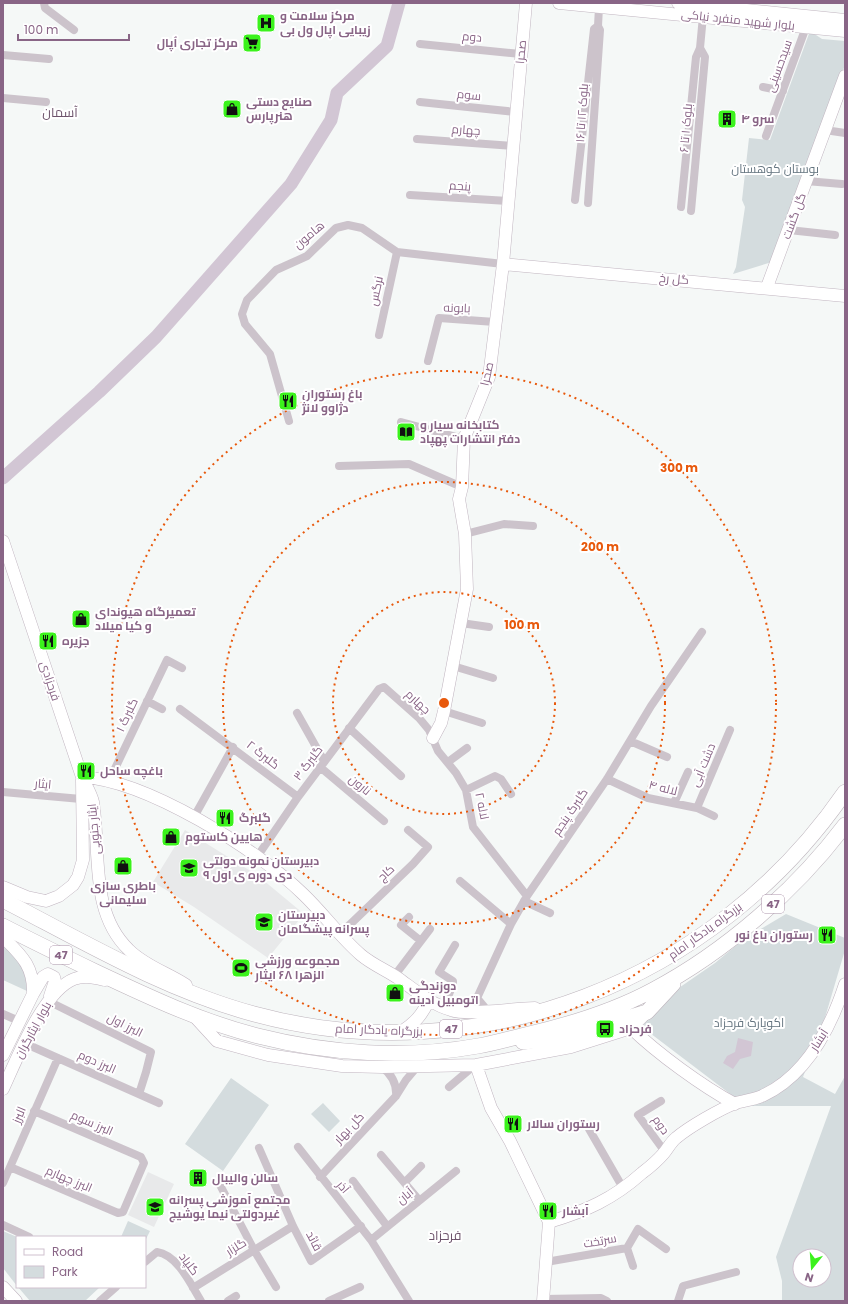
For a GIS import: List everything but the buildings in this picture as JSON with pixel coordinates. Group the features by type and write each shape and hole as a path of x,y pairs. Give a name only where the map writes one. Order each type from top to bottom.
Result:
{"highway":[{"name":"بزرگراه یادگار امام","path":"3,900 127,964 205,998 281,1021 336,1029 401,1032 467,1028 512,1018 588,996 613,986 661,962 692,943 745,902 785,864 817,828 845,792"},
{"name":"بزرگراه یادگار امام","path":"3,926 120,983 195,1017 259,1036 325,1049 375,1053 418,1053 491,1043 554,1028 605,1012 656,989 725,944 776,902 800,878 845,825"},
{"path":"491,1043 550,1041 647,1012 689,968"}],"street":[{"path":"44,3 45,8 74,30"},
{"name":"صحرا","path":"433,738 441,723 444,712 467,589 465,534 459,499 462,487 464,439 489,377 503,264 526,3"},
{"name":"بلوار شهید منفرد نیاکی","path":"559,3 845,31"},
{"name":"بلوار شهید منفرد نیاکی","path":"678,3 845,20"},
{"path":"744,3 758,5 783,14"},
{"path":"575,200 594,29 598,26 599,7"},
{"path":"681,207 696,57 700,48 703,16"},
{"name":"بلوک ۱۲ تا ۱۶","path":"588,203 600,30 598,26"},
{"name":"سیدحسینی","path":"766,136 806,28"},
{"name":"دوم","path":"420,44 521,54"},
{"name":"بلوک ۱ تا ۶","path":"691,211 704,57 700,48"},
{"path":"3,55 49,60"},
{"name":"گل گشت","path":"766,287 789,230 824,130 845,76"},
{"path":"763,87 782,91"},
{"path":"3,98 46,102"},
{"name":"سوم","path":"420,102 516,112"},
{"path":"824,130 845,133"},
{"name":"چهارم","path":"416,139 513,146"},
{"path":"806,181 842,184"},
{"name":"پنجم","path":"410,195 508,201"},
{"name":"هامون","path":"289,421 270,354 245,324 242,314 247,300 276,270 307,256 336,228 348,225 362,228 397,252 503,264"},
{"path":"789,230 835,235"},
{"name":"نرگس","path":"379,335 397,252"},
{"name":"گل رخ","path":"503,264 766,287 845,296"},
{"name":"بابونه","path":"428,361 439,318 495,322"},
{"path":"402,422 464,439"},
{"path":"339,466 409,464 462,487"},
{"path":"465,534 504,524 533,526"},
{"name":"فرحزادی","path":"3,541 7,561 82,776"},
{"path":"461,623 489,627"},
{"name":"گلبرگ پنجم","path":"487,1010 477,998 511,924 526,899 607,779 651,706 702,632"},
{"name":"گلبرگ ۱","path":"110,781 167,660 182,668"},
{"path":"453,666 493,678"},
{"name":"چهارم","path":"383,687 419,718 429,730 433,738"},
{"name":"گلبرگ ۳","path":"257,857 322,764 379,689 383,687"},
{"path":"147,701 162,709"},
{"name":"گلبرگ ۲","path":"180,709 233,747 298,797"},
{"path":"444,712 482,723"},
{"path":"297,713 322,764"},
{"path":"349,728 401,776"},
{"name":"دشت آبی","path":"697,808 730,730"},
{"name":"لاله ۲","path":"433,738 438,751 448,762 466,790 473,827 526,899"},
{"path":"630,741 667,757"},
{"name":"گلبرگ ۲","path":"194,817 233,747"},
{"path":"448,762 467,748"},
{"name":"نارون","path":"322,764 384,821"},
{"path":"674,803 688,772"},
{"path":"82,776 110,781 150,796 194,817 257,857 286,878 362,955 395,975 429,1000 459,1012 549,1008"},
{"name":"ایثار جنوبی","path":"3,887 33,899 46,901 59,896 73,885 82,868 83,860 81,799 82,776"},
{"name":"ایثار جنوبی","path":"82,776 92,800 97,868 102,900 112,927 122,943 136,957 205,998"},
{"path":"466,790 495,776 501,780 511,794"},
{"name":"لاله ۴","path":"607,779 648,798 697,808 714,816"},
{"name":"ایثار","path":"3,792 81,799"},
{"name":"کاج","path":"340,934 413,864 428,847 408,830"},
{"path":"460,881 461,884 511,924"},
{"path":"526,899 550,913"},
{"path":"409,917 401,925 421,941"},
{"path":"395,975 430,929"},
{"name":"بلوار ایثارگران","path":"3,937 19,952 27,964 32,979 33,994 3,1055"},
{"path":"444,1007 453,982 439,972 455,945"},
{"path":"33,994 43,977 46,974 51,974 55,980 48,1001"},
{"name":"بلوار ایثارگران","path":"3,1089 24,1044 48,1001 62,986 76,978 92,978 120,983"},
{"name":"آبشار","path":"549,1222 598,1205 642,1174 665,1152 676,1138 717,1112 735,1104 762,1096 782,1084 794,1074 815,1048 830,1023 845,984"},
{"path":"401,1032 416,1022 424,1012 429,1000"},
{"name":"البرز اول","path":"48,1001 151,1052 139,1094"},
{"path":"195,1017 217,1041 268,1055 342,1066 417,1067 476,1065 570,1047 631,1028 647,1012"},
{"path":"3,1014 19,1022"},
{"path":"631,1028 644,1040 712,1090 735,1104"},
{"name":"البرز دوم","path":"24,1044 159,1103"},
{"name":"البرز","path":"3,1183 58,1058"},
{"path":"450,1086 476,1065"},
{"path":"476,1065 492,1108 510,1141 549,1222 543,1300 601,1298 607,1301"},
{"path":"382,1067 389,1073 392,1079 396,1090 396,1096"},
{"name":"گل بهار","path":"320,1177 396,1096 406,1080 417,1067"},
{"name":"دوم","path":"662,1101 638,1114 665,1152"},
{"name":"البرز سوم","path":"34,1111 141,1157 144,1163 123,1212 118,1213"},
{"path":"589,1129 622,1188"},
{"name":"آذر","path":"298,1147 320,1177 361,1226 409,1301"},
{"path":"259,1148 293,1226"},
{"path":"381,1156 419,1200"},
{"path":"405,1182 421,1166"},
{"name":"البرز چهارم","path":"10,1167 118,1213"},
{"name":"آبان","path":"371,1240 456,1171"},
{"name":"آذر","path":"353,1180 387,1226"},
{"path":"220,1185 254,1250 276,1286"},
{"path":"3,1225 27,1236"},
{"name":"قائد","path":"293,1226 311,1261 338,1244 361,1226"},
{"name":"گلزار","path":"193,1288 293,1226"},
{"name":"سرتخت","path":"546,1262 627,1248 638,1229 666,1249"},
{"path":"627,1248 633,1266"},
{"name":"گلپاد","path":"146,1261 157,1252 164,1253 174,1260 201,1301"},
{"path":"678,1301 683,1286 736,1272"},
{"path":"3,1287 16,1301"},
{"path":"329,1301 360,1287"},
{"path":"100,1301 115,1288"},
{"path":"228,1301 236,1296"}],"shaded area":[{"path":"185,830 257,875 304,914 268,958 194,907 153,882"},
{"path":"738,1038 753,1042 751,1056 740,1059 733,1069 723,1063 727,1056 735,1052"},
{"path":"148,1172 174,1184 154,1227 128,1215"}],"green space":[{"name":"بوستان کوهستان","path":"810,31 822,39 845,41 845,65 772,262 733,274 736,267 745,207 742,200 749,138 770,140"},
{"name":"اکوپارک فرحزاد","path":"786,914 845,938 845,950 824,1021 803,1077 835,1094 845,1076 845,1301 782,1301 782,1281 776,1257 831,1106 746,1106 642,1027 656,1006 673,992 715,963 744,939"},
{"path":"3,941 18,955 29,985 27,991 3,980"},
{"path":"231,1078 269,1105 223,1171 185,1144"},
{"path":"323,1103 340,1121 329,1132 311,1114"},
{"path":"128,1221 150,1231 146,1239 146,1236 121,1236"},
{"path":"3,1231 16,1237 16,1285 3,1268"},
{"path":"19,1288 99,1288 85,1301 30,1301"}],"waterway":[{"path":"3,478 99,392 156,337 291,184 331,120 337,93 387,46 399,3"}],"place":[{"name":"مرکز سلامت و زیبایی اپال ول بی","path":"266,23"},
{"name":"مرکز تجاری اُپال","path":"252,43"},
{"name":"صنایع دستی هنرپارس","path":"232,109"},
{"name":"سرو ۴","path":"727,119"},
{"name":"باغ رستوران دژاوو لانژ","path":"288,401"},
{"name":"کتابخانه سیار و دفتر انتشارات پهپاد","path":"406,432"},
{"name":"تعمیرگاه هیوندای و کیا میلاد","path":"81,619"},
{"name":"جزیره","path":"48,641"},
{"name":"باغچه ساحل","path":"86,771"},
{"name":"گلبرگ","path":"225,818"},
{"name":"هایین کاستوم","path":"171,837"},
{"name":"باطری سازی سلیمانی","path":"123,866"},
{"name":"دبیرستان نمونه دولتی ۹ دی دوره ی اول","path":"189,868"},
{"name":"دبیرستان پسرانه پیشگامان","path":"264,922"},
{"name":"رستوران باغ نور","path":"827,935"},
{"name":"مجموعه ورزشی الزهرا ۶۸ ایثار","path":"241,968"},
{"name":"دوزندگی اتومبیل آدینه","path":"395,993"},
{"name":"فرحزاد","path":"605,1029"},
{"name":"رستوران سالار","path":"513,1124"},
{"name":"سالن والیبال","path":"198,1178"},
{"name":"مجتمع آموزشی پسرانه غیردولتی نیما یوشیج","path":"155,1207"},
{"name":"آبشار","path":"548,1211"}],"district":[{"name":"آسمان","path":"60,112"},
{"name":"فرحزاد","path":"445,1235"}]}
